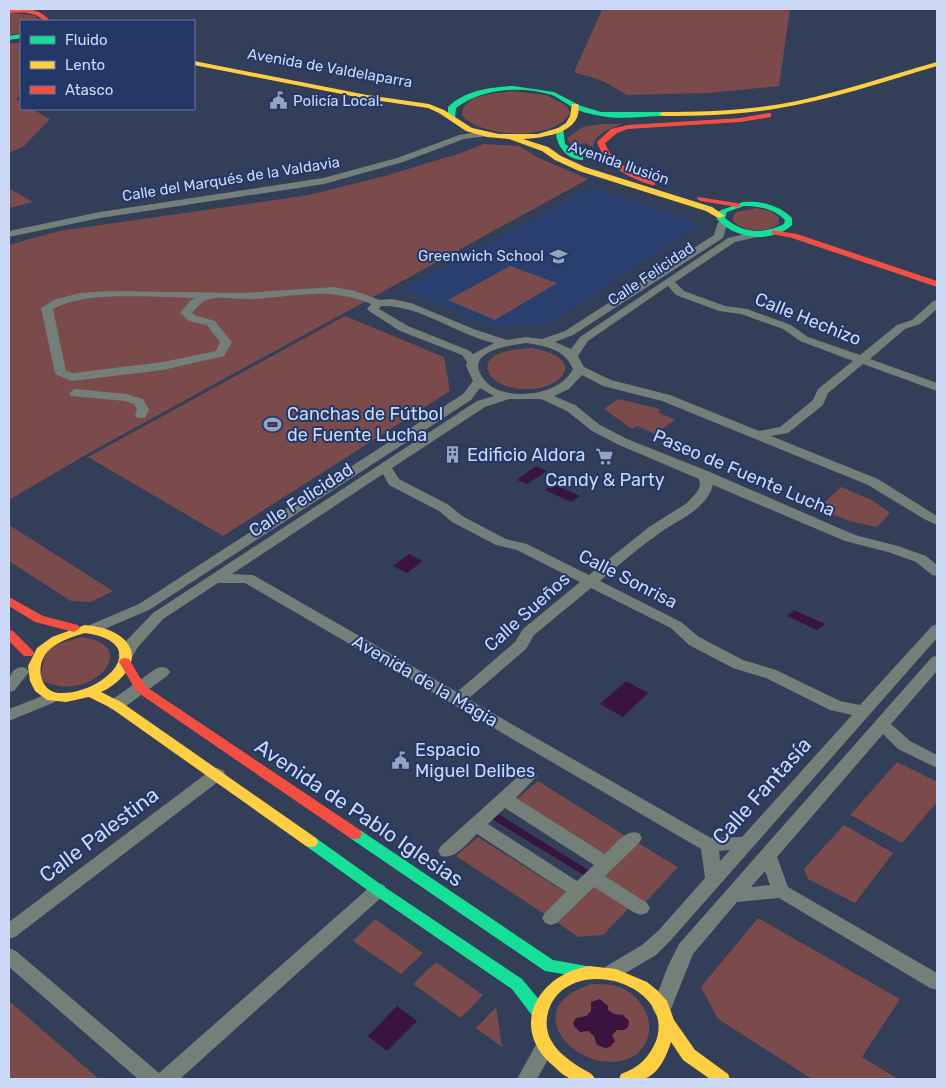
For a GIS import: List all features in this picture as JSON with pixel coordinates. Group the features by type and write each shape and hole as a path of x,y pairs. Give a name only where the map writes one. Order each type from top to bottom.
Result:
{"main road":[{"path":"9,10 37,13 44,15 46,20"},
{"name":"Avenida de Valdelaparra","path":"195,58 382,94 447,100 461,99 475,93 493,89 520,88 552,93 566,99 575,106 604,114 657,115 704,114 774,107 843,92 937,64"},
{"name":"Avenida de Valdelaparra","path":"195,63 360,96 429,106 444,110 469,130 509,137"},
{"path":"652,183 618,166 608,158 601,149 601,142 614,131 628,127 740,120 820,105 937,72"},
{"path":"455,120 452,107 461,99"},
{"path":"566,127 576,118 578,112 575,106"},
{"path":"509,137 546,134 566,127 598,120 713,119 768,114"},
{"name":"Avenida Ilusión","path":"566,127 559,140 562,146 572,154 607,169 705,200 737,205 756,204 775,208 787,216 789,220"},
{"name":"Avenida Ilusión","path":"509,137 545,149 558,158 582,169 709,209 737,230 758,234"},
{"path":"722,219 723,211 737,205"},
{"path":"775,232 788,225 789,220 803,228 937,273"},
{"path":"758,234 775,232 802,238 937,284"},
{"path":"9,601 29,615 52,625 87,629 111,635 118,640 125,659 114,680 92,693 71,698 50,698 29,688 21,672 21,666 28,653 43,640 63,632 87,629"},
{"path":"9,634 28,653"},
{"name":"Avenida de Pablo Iglesias","path":"125,659 141,688 550,966 587,972 612,973 633,979 650,992 664,1016"},
{"path":"92,693 116,705 217,774 378,890 517,984 540,1013"},
{"path":"587,972 566,980 549,994 540,1013 539,1030 545,1047 556,1062 572,1074 587,1079"},
{"path":"634,1079 653,1065 665,1045 664,1016"},
{"path":"664,1016 689,1055 722,1079"}],"street":[{"name":"Calle del Marqués de la Valdavia","path":"9,227 97,208 283,182 345,170 434,140 451,131 455,120"},
{"name":"Calle del Marqués de la Valdavia","path":"9,234 100,215 324,182 390,163 462,136 484,134"},
{"name":"Calle Felicidad","path":"545,342 569,332 719,236 722,219"},
{"name":"Calle Felicidad","path":"572,356 584,339 669,281 732,240 758,234"},
{"name":"Calle Hechizo","path":"669,281 680,293 723,309 743,311 787,327 804,339 937,387"},
{"path":"207,296 194,303 186,313 193,320 211,324 226,342 220,354 163,366 72,377 61,373 43,312 57,301 67,298 101,295 245,296 290,290 334,290 354,294 378,303 390,301 408,306 489,340 506,342"},
{"path":"378,303 373,309 380,316 466,353 473,362 473,372 479,381 491,390 510,395 542,395 569,385 576,377 579,369"},
{"path":"758,435 784,430 819,402 822,392 901,326 916,322 937,303"},
{"path":"473,362 491,346 526,340 545,342 561,348 572,356 579,369 606,382 666,398 873,482 891,491 926,516 937,521"},
{"name":"Calle Felicidad","path":"87,629 144,607 467,398 479,381"},
{"path":"75,393 139,402 143,410 140,415"},
{"name":"Calle Felicidad","path":"125,659 132,644 158,616 481,404 510,395"},
{"name":"Paseo de Fuente Lucha","path":"542,395 571,408 596,428 623,442 850,538 893,549 921,559 937,572"},
{"name":"Calle Sonrisa","path":"385,468 394,482 444,508 457,520 501,542 522,547 676,625 694,641 738,664 771,674 836,706 862,711"},
{"name":"Calle Sueños","path":"457,700 521,644 528,632 654,530 670,523 702,495 706,486 705,476"},
{"path":"215,579 248,578 249,556"},
{"name":"Avenida de la Magia","path":"248,578 709,845"},
{"name":"Calle Fantasía","path":"612,973 654,945 937,629"},
{"path":"664,1016 677,966 686,949 937,661"},
{"path":"9,687 21,672"},
{"path":"116,705 162,672"},
{"path":"9,716 50,698"},
{"path":"882,724 904,745 937,762"},
{"name":"Calle Palestina","path":"9,932 217,774"},
{"path":"447,851 529,776"},
{"path":"504,799 607,864"},
{"path":"476,824 578,892"},
{"path":"551,918 632,838"},
{"path":"714,878 709,845 745,843"},
{"path":"767,854 781,891"},
{"path":"592,877 641,908"},
{"path":"166,1079 378,890"},
{"path":"731,896 781,891 937,982"},
{"path":"9,956 152,1079"},
{"path":"527,1079 545,1047"}],"shaded area":[{"path":"790,9 779,86 709,93 627,95 603,81 574,72 602,10"},
{"path":"9,13 33,15 40,20 20,20 20,33 9,35"},
{"path":"9,43 20,43 20,96 16,99 20,101 20,110 34,110 50,119 24,146 9,153"},
{"path":"511,91 546,95 567,106 570,113 562,122 549,129 517,134 484,128 471,123 462,115 468,102 474,99 489,94"},
{"path":"601,124 622,124 600,135 594,142 593,147 585,143 572,147 567,138 583,127"},
{"path":"484,144 519,146 537,157 588,179 89,453 9,500 9,245 59,231 309,195 385,176"},
{"name":"Greenwich School","path":"593,187 700,224 547,325 492,326 404,289"},
{"path":"9,188 12,190 33,202 9,208"},
{"path":"756,208 770,211 779,217 779,224 768,229 754,230 741,227 732,219 736,212"},
{"path":"510,266 557,283 495,320 448,300"},
{"name":"Canchas de Fútbol de Fuente Lucha","path":"345,316 444,357 450,391 223,536 88,457"},
{"path":"531,348 551,353 562,360 565,368 562,376 554,383 541,388 526,389 506,386 491,377 488,371 488,364 496,355 511,350"},
{"path":"618,399 660,409 658,412 675,420 655,434 637,426 632,429 604,409"},
{"path":"536,466 547,471 527,484 517,480"},
{"path":"553,484 580,496 571,502 545,490"},
{"path":"841,487 872,500 890,513 877,527 853,522 817,509"},
{"path":"9,525 113,591 91,602 71,601 9,561"},
{"path":"409,554 423,561 407,573 393,566"},
{"path":"794,610 825,624 817,630 787,616"},
{"path":"81,637 100,642 109,651 109,661 103,672 91,681 76,686 58,686 40,679 46,648"},
{"path":"626,681 648,693 623,717 600,704"},
{"path":"897,762 937,782 937,802 902,843 850,815"},
{"path":"538,781 627,837 607,855 517,799"},
{"path":"498,814 590,871 585,876 492,819"},
{"path":"844,825 893,853 855,903 808,879 804,869"},
{"path":"478,837 568,894 546,915 456,856"},
{"path":"636,842 678,867 644,904 602,878"},
{"path":"594,885 629,908 603,935 578,937 557,922"},
{"path":"758,918 900,999 862,1057 898,1079 812,1079 718,1019 701,987"},
{"path":"375,919 423,953 401,974 353,941"},
{"path":"436,962 483,995 461,1018 413,984"},
{"path":"592,984 611,985 622,988 631,993 644,1008 648,1017 648,1036 645,1045 638,1053 619,1061 599,1061 580,1053 566,1041 557,1026 557,1011 568,996"},
{"path":"600,999 608,1006 608,1010 614,1014 623,1015 629,1021 628,1027 624,1030 617,1030 612,1035 615,1041 610,1047 605,1048 597,1045 594,1036 588,1031 580,1032 573,1023 576,1018 586,1016 591,1011 591,1002"},
{"path":"9,1001 99,1079 9,1079"},
{"path":"397,1006 417,1021 387,1051 368,1036"},
{"path":"496,1007 502,1047 476,1028"}],"traffic: fast":[{"path":"9,38 20,36"},
{"path":"452,117 452,107 474,94 513,88 552,93 578,107 601,114 663,114"},
{"path":"560,130 560,141 564,147 580,158"},
{"path":"743,204 756,204 775,209 789,220 788,225 771,232 753,234 736,230 721,219 723,211 743,204"},
{"path":"355,834 550,966 587,972"},
{"path":"311,842 517,984 540,1013"}],"traffic: slow":[{"path":"195,63 367,97 434,107 469,130 499,137 538,136 561,130 569,124 574,116 575,106"},
{"path":"663,114 733,112 795,103 816,99 937,64"},
{"path":"509,137 545,149 558,158 582,169 709,209 721,216"},
{"path":"85,629 105,633 121,644 126,657 121,672 110,682 81,695 60,698 51,697 39,688 36,681 34,674 37,658 45,647 56,640 85,629"},
{"path":"93,693 116,705 311,842"},
{"path":"587,1079 563,1065 553,1055 545,1044 538,1020 541,1006 554,989 572,977 589,972 616,975 642,987 653,995 661,1006 666,1018 667,1034 653,1063 644,1071 627,1079"},
{"path":"667,1023 689,1055 722,1079"}],"traffic: jam":[{"path":"9,11 35,12 46,20"},
{"path":"652,183 614,163 608,157 601,142 614,131 628,127 740,120 768,115"},
{"path":"701,199 737,205"},
{"path":"775,232 794,236 937,284"},
{"path":"9,601 39,619 74,628"},
{"path":"9,634 28,653"},
{"path":"125,662 141,689 355,834"}],"place":[{"name":"Policía Local.","path":"279,101"},
{"name":"Greenwich School","path":"558,256"},
{"name":"Canchas de Fútbol de Fuente Lucha","path":"273,424"},
{"name":"Edificio Aldora","path":"453,455"},
{"name":"Candy & Party","path":"605,457"},
{"name":"Espacio Miguel Delibes","path":"401,760"}]}
